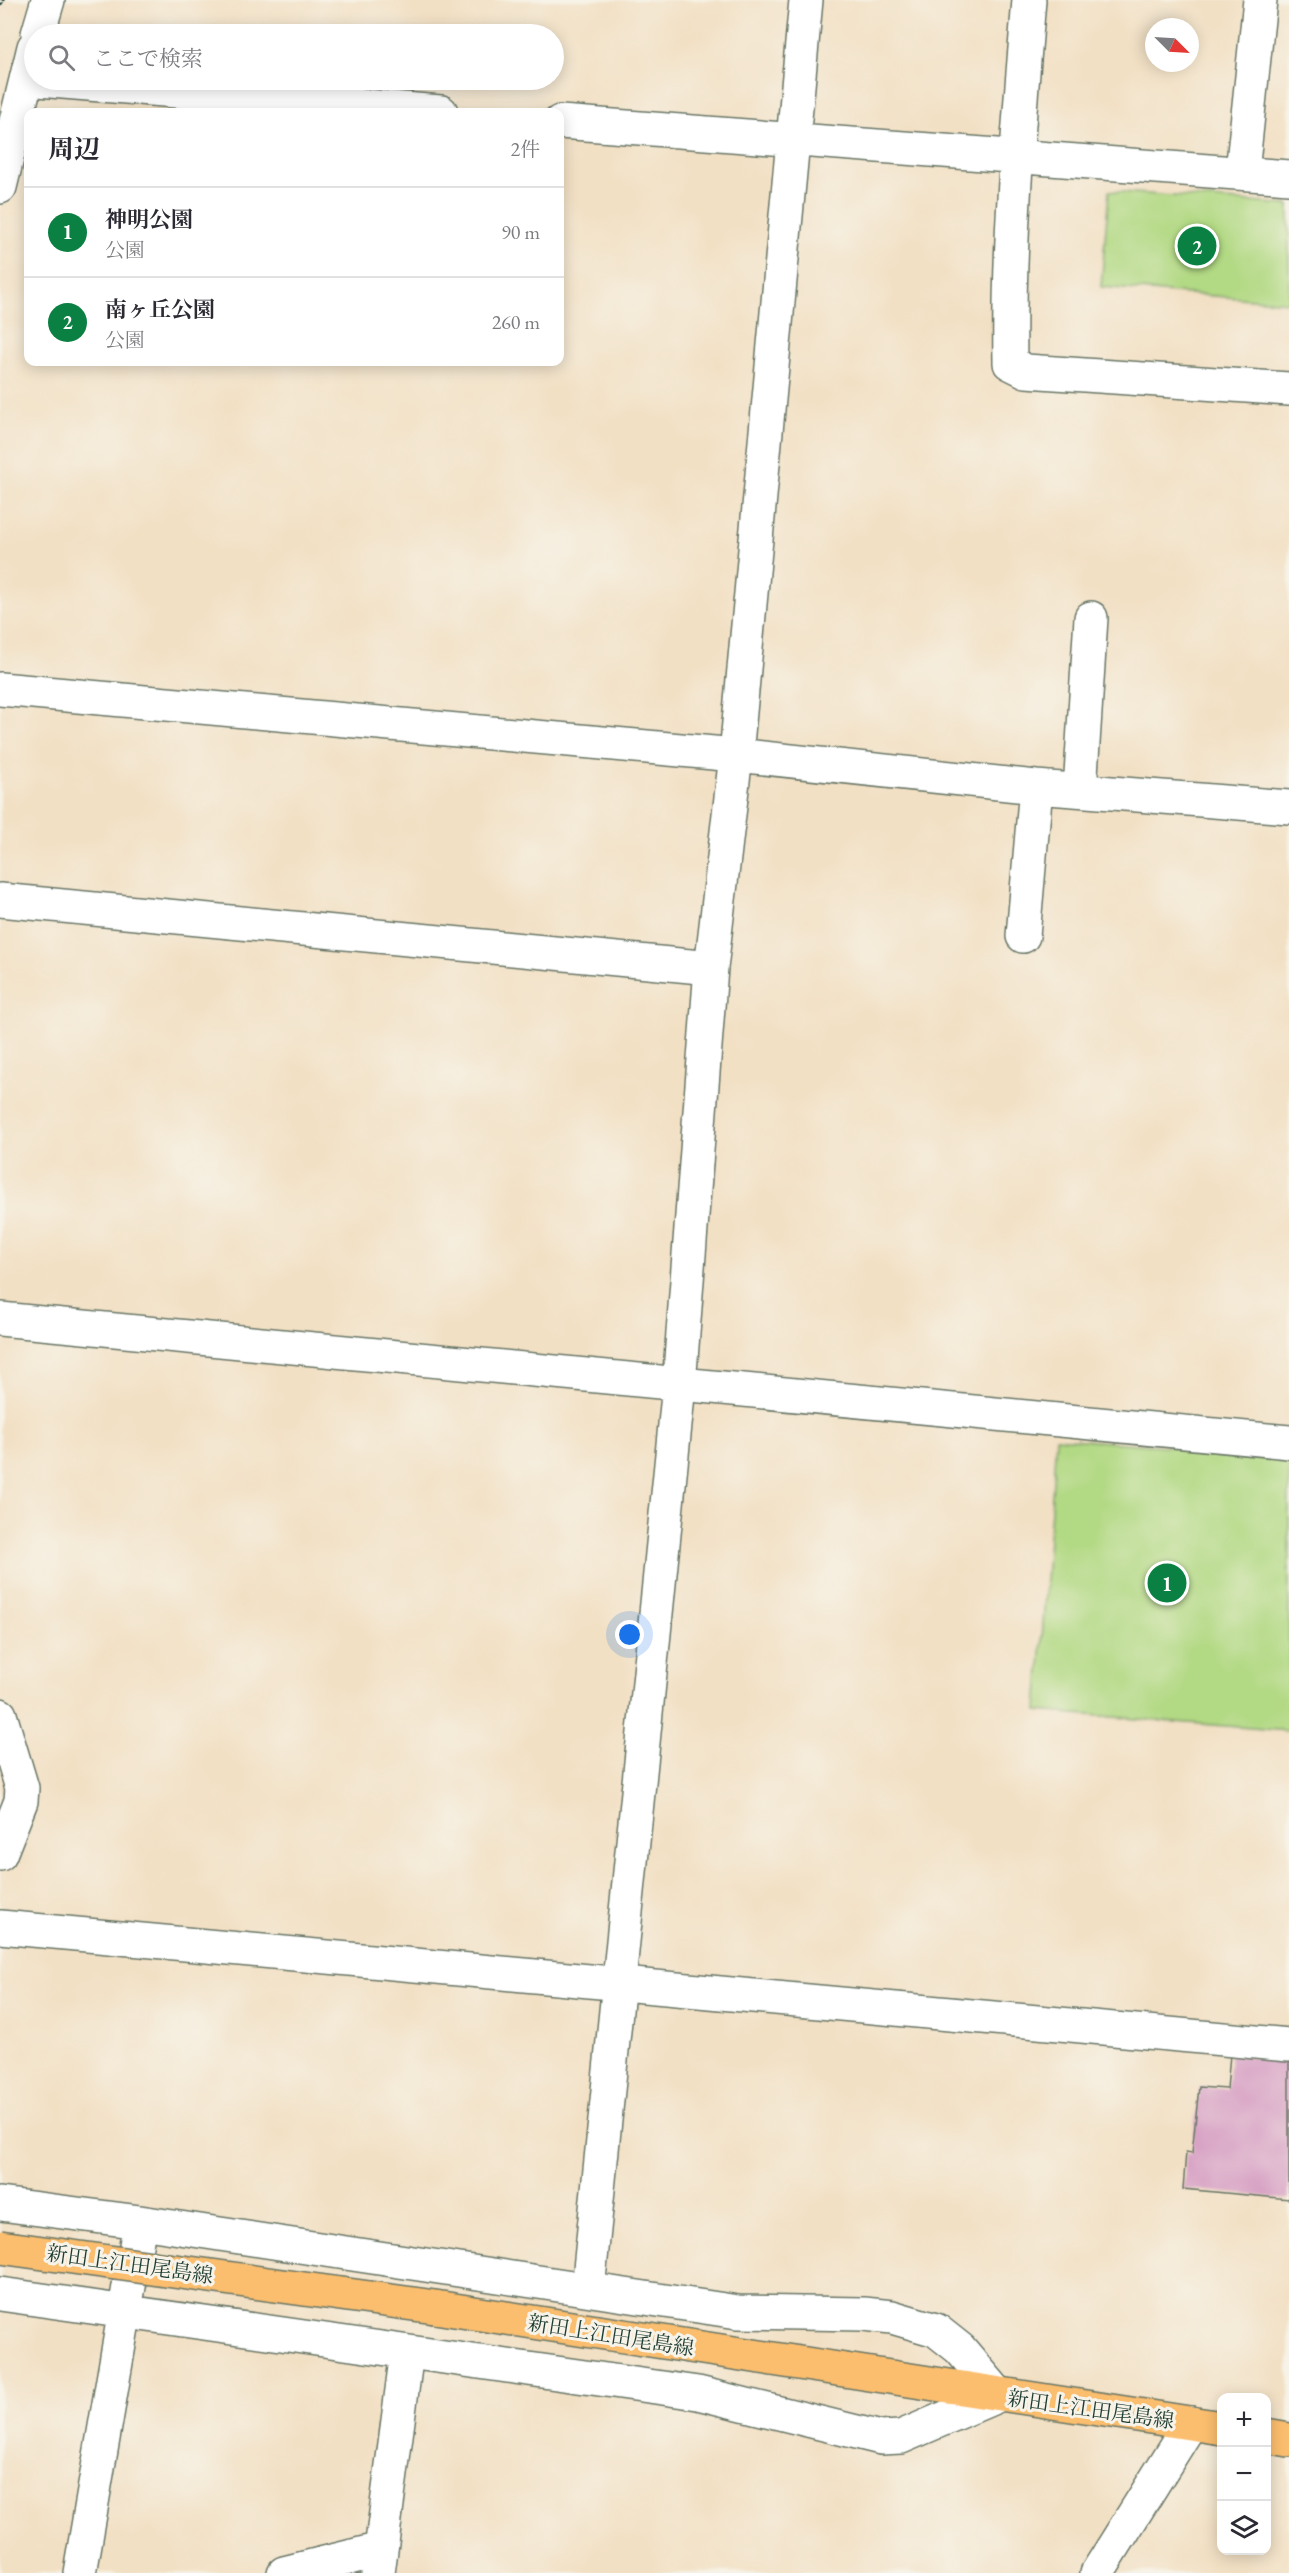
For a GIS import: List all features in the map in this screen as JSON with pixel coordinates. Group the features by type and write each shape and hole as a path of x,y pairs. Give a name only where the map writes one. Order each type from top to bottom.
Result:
{"main road":[{"name":"新田上江田尾島線","path":"0,2247 435,2307 1206,2426"},
{"path":"1271,2437 1289,2440"}],"street":[{"path":"41,24 48,0"},
{"path":"588,2289 679,1385 711,968 736,755 806,0"},
{"path":"1029,0 1016,157 1009,313 1010,363 1026,371 1289,389"},
{"path":"1242,172 1260,0"},
{"path":"0,187 28,90"},
{"path":"222,90 401,108"},
{"path":"564,122 1289,177"},
{"path":"1080,790 1091,618"},
{"path":"0,689 736,755 1036,787 1289,807"},
{"path":"1023,936 1036,787"},
{"path":"0,900 711,968"},
{"path":"0,1319 1289,1442"},
{"path":"0,1715 22,1788 21,1801 0,1854"},
{"path":"0,1927 1289,2045"},
{"path":"0,2204 140,2222 738,2312 864,2314 892,2317 936,2330 960,2349 999,2395 901,2437 881,2438 849,2433 752,2405 698,2393 0,2294"},
{"path":"80,2573 140,2222"},
{"path":"284,2573 380,2561 407,2352"},
{"path":"1098,2573 1206,2426"}],"green space":[{"path":"1109,191 1289,205 1289,302 1101,287"},
{"path":"1056,1438 1289,1455 1289,1731 1037,1711"}],"building":[{"path":"1230,2054 1289,2060 1289,2199 1183,2189 1186,2152 1192,2153 1199,2087 1227,2089"}],"place":[{"name":"南ヶ丘公園","path":"1197,246"},
{"name":"神明公園","path":"1167,1583"}]}
